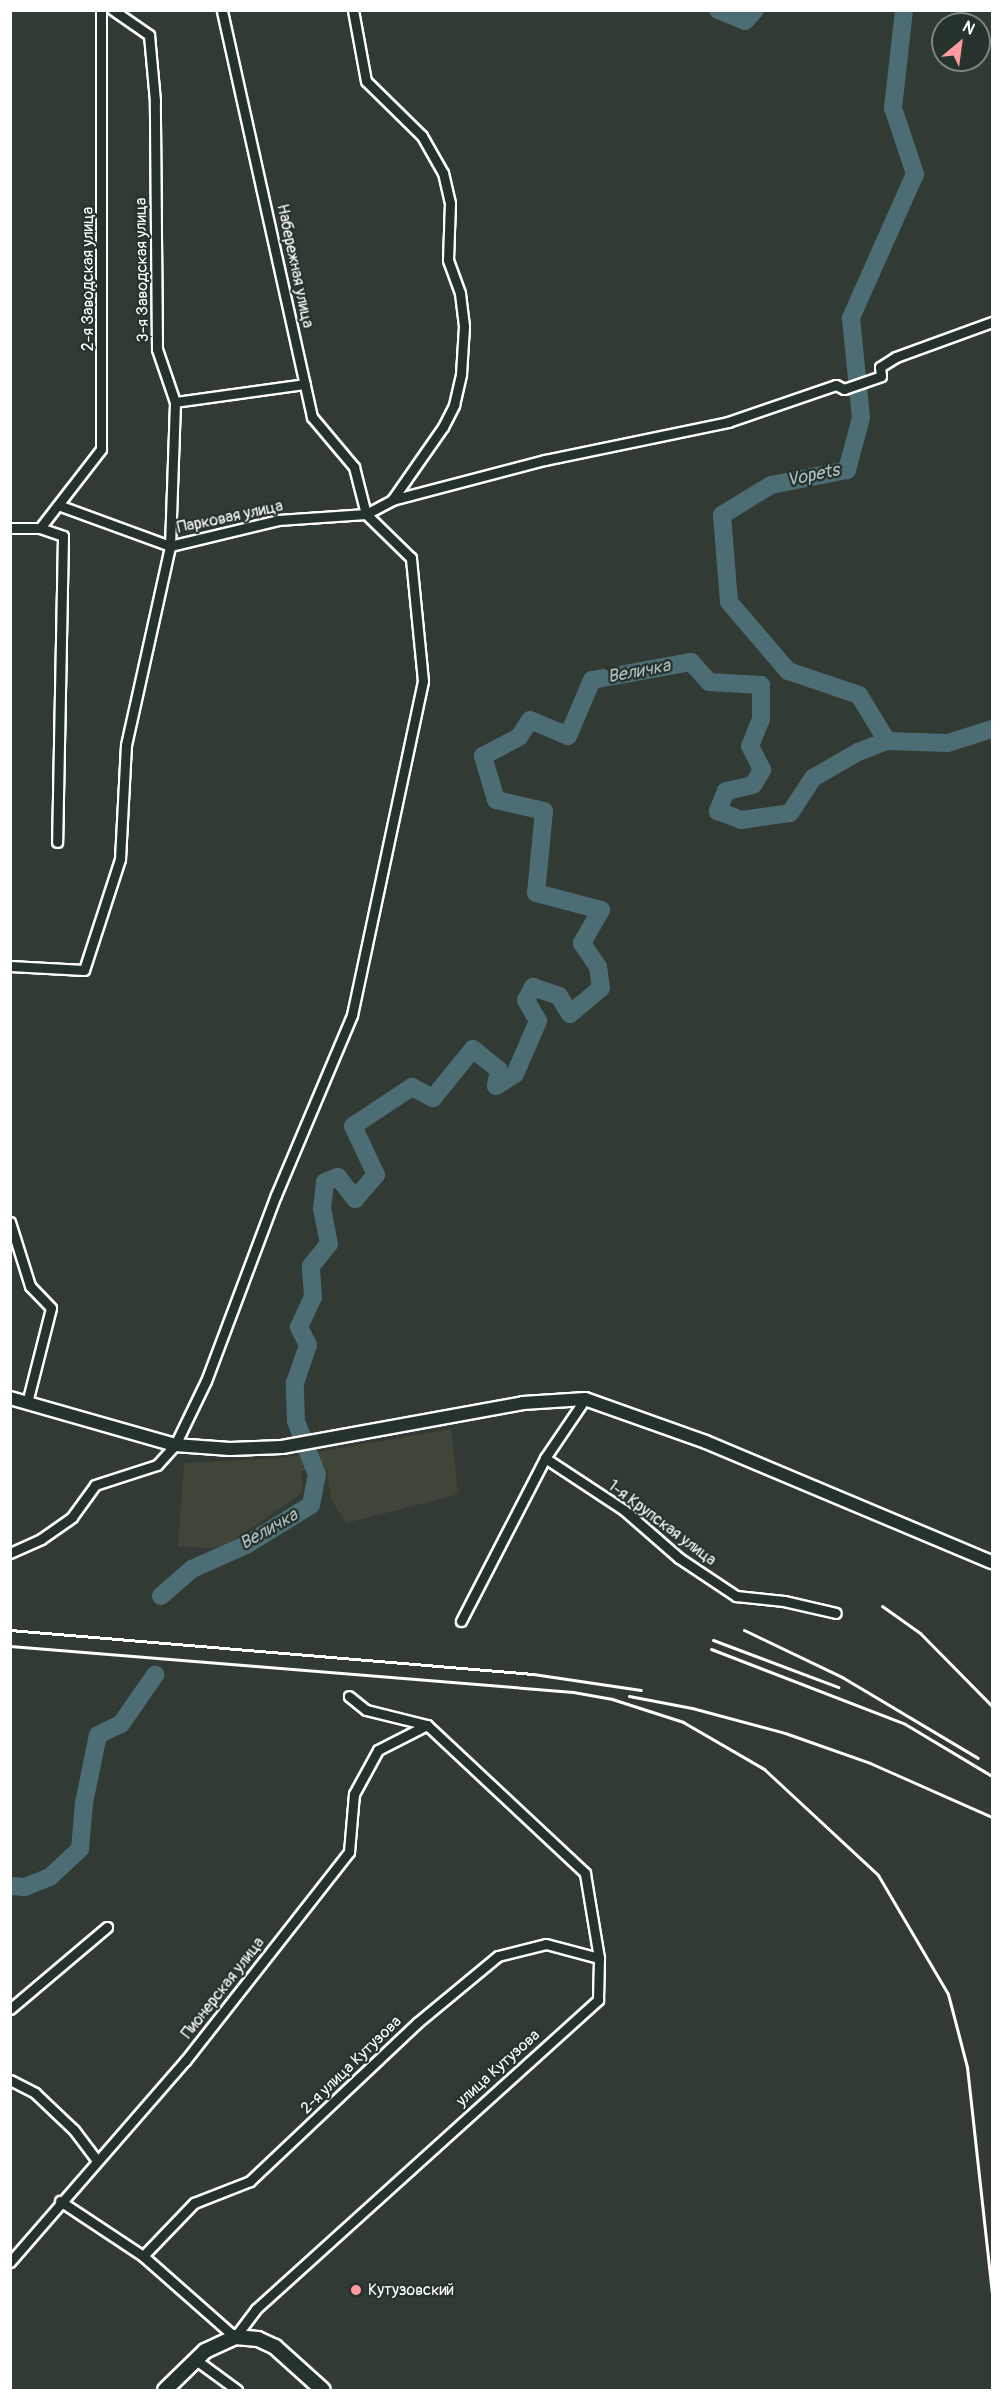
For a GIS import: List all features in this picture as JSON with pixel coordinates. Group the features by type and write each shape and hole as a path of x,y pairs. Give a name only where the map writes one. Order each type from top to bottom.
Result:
{"main road":[{"name":"улица Кутузова","path":"165,2391 196,2360 221,2340 235,2337"},
{"path":"235,2337 258,2339 275,2347 323,2391"}],"street":[{"name":"2-я Заводская улица","path":"40,528 101,449 101,10"},
{"name":"3-я Заводская улица","path":"113,10 149,35 155,101 157,349 175,402 170,546"},
{"name":"Набережная улица","path":"222,10 312,417 354,467 366,514"},
{"name":"Парковая улица","path":"10,966 84,970 120,859 126,745 170,546 278,520 366,514 392,500 443,428 454,405 461,374 464,326 460,293 448,260 450,203 443,173 422,136 366,81 353,10"},
{"path":"392,500 545,460 728,422 836,385 844,389 881,376 880,367 896,357 993,322"},
{"path":"175,402 305,384"},
{"path":"58,505 170,546"},
{"path":"10,1553 41,1539 72,1517 95,1485 157,1465 175,1445 206,1381 276,1195 352,1015 423,681 411,558 366,514"},
{"path":"10,528 40,528 63,536 57,842"},
{"path":"10,1222 30,1286 51,1308 27,1403"},
{"path":"10,1398 175,1445 230,1449 282,1448 322,1437 523,1403 585,1399 706,1442 993,1562"},
{"path":"461,1621 545,1458 585,1399"},
{"name":"1-я Крупская улица","path":"545,1458 624,1510 679,1558 736,1596 784,1601 836,1613"},
{"path":"349,1696 366,1710 427,1725"},
{"name":"улица Кутузова","path":"235,2337 256,2309 598,2000 599,1958 585,1873 427,1725"},
{"name":"Пионерская улица","path":"10,2262 96,2159 185,2061 349,1852 354,1794 378,1750 427,1725"},
{"path":"10,2009 107,1927"},
{"name":"2-я улица Кутузова","path":"144,2256 194,2203 250,2181 417,2023 498,1956 546,1944 599,1958"},
{"path":"10,2080 35,2093 74,2130 96,2159"},
{"path":"60,2201 144,2256 235,2337"},
{"path":"196,2360 237,2391"}],"shaded area":[{"path":"451,1429 458,1493 452,1496 346,1523 331,1499 327,1469 301,1471 303,1492 222,1548 178,1547 184,1463 283,1458"}],"waterway":[{"name":"Vopets","path":"718,10 745,21 755,10"},
{"name":"Vopets","path":"904,10 893,108 915,174 851,318 861,418 847,470 771,485 722,515 729,602 788,671 859,695 887,741 948,743 992,729"},
{"name":"Величка","path":"161,1596 192,1569 246,1545 311,1505 317,1475 296,1421 295,1383 308,1345 299,1327 313,1297 311,1266 329,1244 322,1208 325,1182 338,1177 355,1199 376,1175 353,1126 412,1087 433,1098 473,1049 499,1070 496,1086 515,1074 538,1021 526,1000 533,987 559,996 570,1014 601,988 598,967 582,943 601,910 536,893 544,811 496,800 483,756 519,737 530,720 568,736 592,680 691,662 709,682 761,685 761,719 750,746 762,770 753,785 726,791 718,811 741,820 790,813 813,778 858,752 887,741"},
{"name":"Величка","path":"10,1886 25,1887 50,1877 80,1849 84,1803 98,1735 121,1724 155,1675"}],"railway":[{"path":"882,1606 920,1633 992,1706"},
{"path":"10,1630 533,1674 641,1690"},
{"path":"744,1630 842,1677 978,1758"},
{"path":"713,1640 838,1687"},
{"path":"10,1646 573,1692 612,1699 683,1722 764,1769 878,1875 948,1994 967,2067 992,2295"},
{"path":"711,1649 905,1724 992,1776"},
{"path":"629,1696 692,1708 785,1733 870,1763 992,1817"}],"place":[{"name":"Кутузовский","path":"356,2290"}]}
